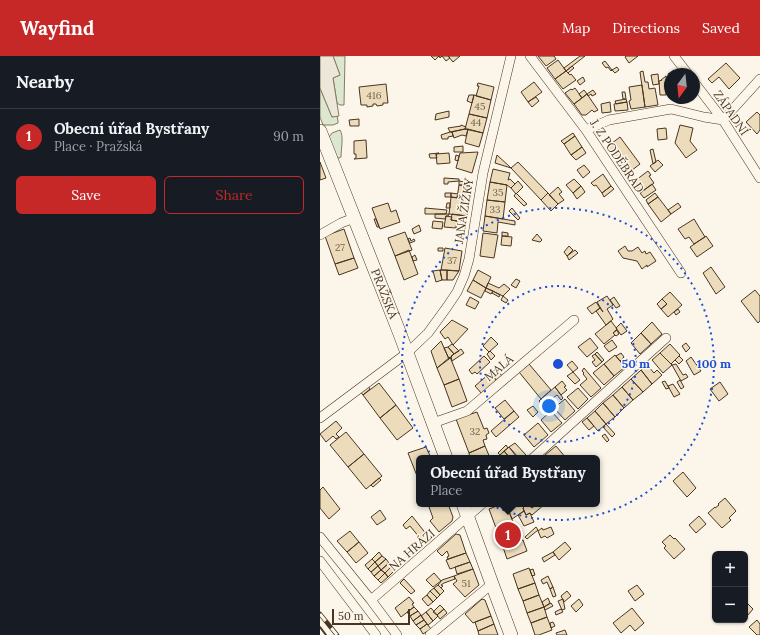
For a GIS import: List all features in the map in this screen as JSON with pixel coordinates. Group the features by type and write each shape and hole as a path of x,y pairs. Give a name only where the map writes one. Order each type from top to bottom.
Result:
{"street":[{"name":"JANA ŽIŽKY","path":"320,418 407,353 432,328 457,292 469,259 483,173 511,56"},
{"name":"J. Z PODĚBRAD","path":"530,56 586,130 681,274"},
{"path":"674,56 683,68"},
{"path":"586,130 609,120 671,109 723,120 760,79"},
{"name":"ZÁPADNÍ","path":"700,90 723,120 760,178"},
{"name":"PRAŽSKÁ","path":"320,131 407,353 445,455"},
{"path":"320,235 341,223 354,218"},
{"name":"MALÁ","path":"433,423 467,411 574,320"},
{"path":"536,455 666,338"},
{"path":"464,507 511,635"},
{"name":"NA HRÁZI","path":"371,600 479,507"},
{"path":"320,537 397,635"},
{"path":"320,561 376,635"},
{"path":"430,635 492,584"}],"green space":[{"path":"333,56 345,56 344,105 337,103 333,78 340,75"},
{"path":"320,88 332,117 337,116 338,123 333,125 323,125 320,117"},
{"path":"340,130 342,139 341,157 336,158 329,137 332,133"}],"shaded area":[{"path":"320,56 333,56 340,75 333,78 339,116 332,117 320,88"}],"building":[{"path":"431,56 439,56 435,60"},
{"path":"442,56 448,56 450,58 446,61"},
{"path":"448,56 460,56 453,62"},
{"path":"538,56 554,56 556,59 546,66"},
{"path":"580,56 585,56 566,71 564,68"},
{"path":"638,56 629,63 625,57"},
{"path":"558,60 566,71 555,79 547,68"},
{"path":"605,61 612,70 611,71 602,63"},
{"path":"726,63 740,78 729,89 719,77 712,83 708,79"},
{"path":"572,66 574,68 568,73 566,71"},
{"path":"617,67 619,70 615,73 612,70"},
{"path":"566,71 576,80 563,89 555,79"},
{"path":"643,71 645,82 648,82 649,89 655,88 658,105 645,107 640,72"},
{"path":"658,74 659,84 653,85 651,75"},
{"path":"583,77 585,81 580,85 577,81"},
{"path":"664,78 664,95 660,95 659,81"},
{"path":"534,82 542,92 528,102 521,92"},
{"path":"478,83 494,87 491,100 476,96 479,86 477,86"},
{"path":"386,84 388,103 383,103 383,105 377,106 376,104 373,104 373,106 367,107 367,105 361,105 359,87"},
{"path":"642,85 645,107 631,109 629,101 631,100 629,87"},
{"path":"575,88 582,98 574,104 565,93"},
{"path":"584,90 587,94 582,98 579,94"},
{"path":"593,90 596,94 592,96 591,94 588,96 587,94"},
{"path":"622,92 625,92 626,99 623,99"},
{"path":"587,94 598,110 594,112 592,110 586,115 582,115 574,104"},
{"path":"469,95 474,95 472,103 467,101"},
{"path":"474,95 491,100 487,118 469,114"},
{"path":"536,97 539,101 532,107 528,102"},
{"path":"626,99 627,102 616,104 615,101"},
{"path":"610,102 611,112 602,113 601,104"},
{"path":"627,102 628,110 615,111 614,104"},
{"path":"449,111 449,117 435,120 436,114"},
{"path":"757,112 760,115 760,130 757,134 746,122"},
{"path":"469,114 487,118 483,133 465,129"},
{"path":"359,119 359,126 350,126 349,120"},
{"path":"680,125 693,128 690,141 697,150 686,158 675,143"},
{"path":"461,126 466,127 465,129 450,132 448,128"},
{"path":"666,128 667,139 658,140 657,129"},
{"path":"468,129 466,136 462,135 454,138 452,132"},
{"path":"468,129 483,133 479,147 465,143"},
{"path":"452,132 453,136 448,137 448,139 442,139 441,135"},
{"path":"573,133 575,136 564,144 561,141"},
{"path":"575,136 582,147 571,155 564,144"},
{"path":"620,137 640,164 627,174 607,147"},
{"path":"366,140 367,158 354,159 356,158 356,154 354,154 354,141"},
{"path":"463,146 463,152 454,152 454,147"},
{"path":"582,147 586,153 576,160 571,155"},
{"path":"653,149 656,162 653,164 650,150"},
{"path":"478,152 472,173 456,168 460,153"},
{"path":"439,153 436,154 437,158 430,158 429,154"},
{"path":"449,153 450,163 437,164 436,154"},
{"path":"456,155 459,156 458,161 455,160"},
{"path":"497,155 511,168 495,163"},
{"path":"658,160 663,165 655,172 650,166"},
{"path":"320,162 326,178 320,180"},
{"path":"518,162 548,193 541,200 511,168"},
{"path":"584,165 590,172 583,178 577,170"},
{"path":"493,169 510,173 508,180 510,179 515,184 511,188 507,185 490,182"},
{"path":"648,171 651,175 649,176 654,183 640,193 632,183"},
{"path":"603,174 611,186 602,193 596,185 594,186 591,183"},
{"path":"444,178 459,179 459,181 444,184"},
{"path":"574,179 581,186 573,193 566,185"},
{"path":"459,181 465,182 465,185 459,185"},
{"path":"518,181 523,187 516,194 511,188"},
{"path":"490,182 507,185 505,202 487,200"},
{"path":"652,184 656,190 644,198 640,193"},
{"path":"459,185 470,186 469,199 457,198"},
{"path":"581,186 585,192 577,199 573,193"},
{"path":"611,186 614,189 604,197 602,193"},
{"path":"558,187 562,192 559,194 564,200 558,204 549,195"},
{"path":"445,193 451,193 451,197 445,197"},
{"path":"451,193 458,194 457,198 451,197"},
{"path":"516,193 527,204 524,206 514,196"},
{"path":"548,193 558,204 551,211 541,200"},
{"path":"655,193 658,197 648,204 646,200"},
{"path":"451,197 469,199 467,216 449,214"},
{"path":"658,197 671,214 661,222 648,204"},
{"path":"487,200 505,202 503,219 485,216"},
{"path":"388,203 391,212 396,210 400,222 380,229 372,208"},
{"path":"447,203 450,203 450,208 446,208"},
{"path":"678,203 681,207 671,214 668,210"},
{"path":"425,208 447,210 446,214 425,214"},
{"path":"512,208 520,218 518,220 509,211"},
{"path":"435,214 449,214 445,219 435,218"},
{"path":"452,214 467,216 465,229 456,228 457,221 451,220"},
{"path":"446,216 452,217 451,220 457,221 456,228 444,227"},
{"path":"485,216 515,221 515,225 498,222 497,233 483,231"},
{"path":"374,219 376,219 379,227 377,227"},
{"path":"694,219 705,237 694,244 689,237 685,239 678,229"},
{"path":"433,221 443,222 442,229 432,228"},
{"path":"419,225 421,231 414,234 412,229"},
{"path":"344,229 354,258 335,264 325,236"},
{"path":"405,232 412,250 395,256 388,238"},
{"path":"502,232 508,233 508,236 502,236"},
{"path":"483,233 498,235 494,258 480,256"},
{"path":"537,234 542,240 540,242 532,240"},
{"path":"502,236 512,237 511,246 501,245"},
{"path":"706,236 713,246 697,257 690,247"},
{"path":"410,238 411,241 414,239 415,241 410,243 408,239"},
{"path":"569,246 573,250 567,256 564,252"},
{"path":"625,246 628,251 632,251 638,247 642,253 645,251 646,254 650,252 656,261 642,269 637,261 623,258 618,251"},
{"path":"438,248 443,248 443,251 438,251"},
{"path":"445,248 462,251 459,271 441,270"},
{"path":"409,250 418,274 404,280 395,256"},
{"path":"575,250 578,253 569,260 567,256"},
{"path":"415,255 417,260 413,261 412,257"},
{"path":"354,258 358,268 339,275 335,264"},
{"path":"711,267 725,287 716,294 703,273"},
{"path":"440,270 442,280 436,282 433,271"},
{"path":"440,270 447,270 447,280 442,280"},
{"path":"447,270 459,271 453,280 447,280"},
{"path":"478,270 491,277 486,288 473,280"},
{"path":"516,279 520,281 516,288 511,285"},
{"path":"473,280 486,288 481,298 467,291"},
{"path":"488,283 499,288 504,284 510,289 503,296 486,288"},
{"path":"486,288 493,291 491,294 485,291"},
{"path":"755,290 760,296 760,321 758,323 741,301"},
{"path":"493,291 500,295 499,297 492,293"},
{"path":"670,292 682,305 668,317 661,309 667,304 662,299"},
{"path":"503,296 508,300 506,303 501,300"},
{"path":"607,296 613,305 607,309 613,319 606,325 596,311 600,308 603,312 597,302"},
{"path":"470,297 479,302 475,309 466,305"},
{"path":"614,297 620,306 616,308 610,300"},
{"path":"662,299 667,304 661,309 657,304"},
{"path":"596,302 600,308 592,314 587,308"},
{"path":"678,309 680,312 676,315 674,312"},
{"path":"452,320 468,329 453,345 448,337 445,339 440,332"},
{"path":"611,321 617,329 613,333 615,335 604,344 595,334"},
{"path":"652,322 662,334 651,344 641,333"},
{"path":"621,323 627,331 621,335 616,328"},
{"path":"617,330 619,334 616,336 613,333"},
{"path":"641,333 651,344 640,354 631,343"},
{"path":"491,337 498,344 489,352 483,346"},
{"path":"590,338 598,348 587,357 578,347"},
{"path":"612,340 617,347 609,352 604,346"},
{"path":"441,341 449,359 437,368 431,351"},
{"path":"686,343 690,348 686,352 682,346"},
{"path":"452,344 459,351 454,354 448,347"},
{"path":"670,344 680,355 671,364 660,353"},
{"path":"448,347 454,354 449,359 444,348"},
{"path":"461,349 464,353 452,361 451,356"},
{"path":"490,351 495,356 491,360 487,354"},
{"path":"597,352 604,360 602,362 595,354"},
{"path":"621,353 624,357 620,361 616,356"},
{"path":"660,353 672,365 663,373 652,360"},
{"path":"595,354 602,362 596,367 592,362 595,360 592,356"},
{"path":"615,355 625,367 614,376 604,364"},
{"path":"484,356 490,362 477,374 475,372 472,374 469,370"},
{"path":"679,356 683,360 679,364 675,360"},
{"path":"450,357 459,379 444,385 437,368"},
{"path":"691,357 701,371 694,375 686,361"},
{"path":"572,361 578,368 573,372 567,365"},
{"path":"529,364 551,390 541,399 519,372"},
{"path":"604,364 614,376 604,385 593,373"},
{"path":"676,364 683,375 686,374 688,377 681,381 672,365"},
{"path":"647,365 654,373 657,370 662,375 652,384 641,370"},
{"path":"584,368 601,388 591,397 580,385 587,379 582,371"},
{"path":"496,369 503,377 497,381 490,373"},
{"path":"641,370 652,384 643,392 631,379"},
{"path":"573,372 580,380 575,384 567,376"},
{"path":"490,373 497,381 482,394 475,386"},
{"path":"459,379 467,401 452,407 444,385"},
{"path":"631,379 643,392 633,400 622,387"},
{"path":"680,380 684,387 681,389 677,382"},
{"path":"562,381 567,390 561,395 555,387"},
{"path":"665,381 669,388 666,389 662,382"},
{"path":"720,382 728,394 719,401 710,389"},
{"path":"379,383 396,405 380,418 363,395"},
{"path":"673,384 680,394 674,397 668,386"},
{"path":"368,386 370,389 363,395 360,391"},
{"path":"555,387 563,398 561,400 557,395 549,401 550,403 547,406 541,399"},
{"path":"622,387 633,400 624,408 613,395"},
{"path":"578,388 588,399 578,409 567,397"},
{"path":"613,395 624,408 615,417 603,403"},
{"path":"541,399 551,411 549,413 539,401"},
{"path":"565,399 575,411 565,420 554,408"},
{"path":"505,400 514,411 504,419 495,408"},
{"path":"603,403 615,417 606,424 595,411"},
{"path":"396,405 413,428 397,440 380,418"},
{"path":"533,406 538,412 533,417 527,410"},
{"path":"514,411 519,417 496,437 491,431"},
{"path":"551,411 562,423 551,432 541,420"},
{"path":"595,411 606,424 598,431 587,418"},
{"path":"477,412 484,429 487,428 489,433 486,435 487,439 483,440 485,446 469,453 456,419"},
{"path":"587,418 594,426 589,430 582,422"},
{"path":"336,421 342,428 336,434 339,437 336,439 333,436 326,442 320,434"},
{"path":"538,423 548,435 534,447 524,435"},
{"path":"606,424 615,434 612,437 603,427"},
{"path":"346,432 364,454 348,467 330,445"},
{"path":"605,434 609,440 607,442 602,436"},
{"path":"515,443 526,455 516,455 509,447"},
{"path":"506,445 508,448 500,455 498,453"},
{"path":"485,446 489,455 469,455 469,453"},
{"path":"556,446 564,455 545,455"},
{"path":"426,447 430,455 416,455 416,473 408,453"},
{"path":"509,447 515,455 507,455 504,451"},
{"path":"504,451 507,455 500,455"},
{"path":"364,454 382,476 366,489 348,467"},
{"path":"683,472 696,488 687,497 673,481"},
{"path":"379,478 381,480 373,487 371,485"},
{"path":"323,487 340,509 329,519 320,508 320,490"},
{"path":"725,498 736,511 729,518 731,520 722,528 708,513 719,505 718,504"},
{"path":"429,507 449,507 453,517 452,521 439,532 430,521 433,518"},
{"path":"494,507 507,507 513,522 496,528 489,509"},
{"path":"507,507 524,507 524,511 512,519"},
{"path":"541,507 532,515 530,513 526,515 523,508"},
{"path":"380,510 386,519 377,525 371,517"},
{"path":"524,511 526,515 530,513 534,522 524,526 518,515"},
{"path":"412,516 431,540 425,544 410,526 406,529 403,525"},
{"path":"699,516 706,524 696,533 689,525"},
{"path":"513,522 520,541 503,547 496,528"},
{"path":"536,527 538,530 527,539 525,537"},
{"path":"551,527 554,534 547,538 545,536 541,538 538,531 542,528 543,530"},
{"path":"350,531 359,542 347,552 337,541"},
{"path":"456,534 460,535 466,553 448,559 447,557 449,556 447,551 442,556 437,551"},
{"path":"670,535 674,539 675,538 685,549 674,559 664,548 666,546 662,542"},
{"path":"523,540 527,551 507,559 503,547"},
{"path":"359,542 368,553 356,563 347,552"},
{"path":"565,542 571,549 559,560 553,552"},
{"path":"379,552 382,556 375,562 372,559"},
{"path":"553,552 555,555 544,562 542,558"},
{"path":"466,553 470,562 450,569 446,560"},
{"path":"382,556 386,559 378,566 375,562"},
{"path":"372,559 375,562 368,569 365,565"},
{"path":"386,559 389,563 381,570 378,566"},
{"path":"375,562 378,566 371,572 368,569"},
{"path":"470,562 473,569 457,574 455,567"},
{"path":"389,563 392,566 385,573 381,570"},
{"path":"378,566 381,570 374,576 371,572"},
{"path":"392,566 395,570 388,577 385,573"},
{"path":"529,568 535,583 518,589 513,574"},
{"path":"473,569 479,585 465,597 453,584 457,581 454,576"},
{"path":"533,569 535,575 532,576 530,570"},
{"path":"381,570 385,573 378,580 374,576"},
{"path":"385,573 388,577 381,583 378,580"},
{"path":"434,573 441,581 433,587 426,580"},
{"path":"454,576 455,579 444,583 441,585 443,586 441,588 438,585 442,580"},
{"path":"548,576 553,587 550,589 547,582 543,584 541,580"},
{"path":"404,579 415,591 411,594 400,583"},
{"path":"535,583 539,595 523,601 518,589"},
{"path":"438,585 444,591 440,595 434,588"},
{"path":"637,585 644,594 635,601 628,591"},
{"path":"553,587 556,596 553,597 550,589"},
{"path":"434,588 440,595 437,598 430,591"},
{"path":"430,591 437,598 433,602 427,595"},
{"path":"567,591 571,596 564,602 561,596"},
{"path":"427,595 433,602 428,606 422,599"},
{"path":"539,595 544,607 527,613 523,601"},
{"path":"409,597 414,603 412,604 414,607 401,617 395,608"},
{"path":"548,598 550,603 544,607 542,602"},
{"path":"482,599 485,600 491,616 473,623 465,614"},
{"path":"563,599 565,609 562,610 558,601"},
{"path":"579,599 583,605 576,612 571,606"},
{"path":"551,603 553,606 545,610 544,607"},
{"path":"748,604 753,609 748,615"},
{"path":"440,605 444,609 437,615 433,612"},
{"path":"414,607 418,611 410,616 407,612"},
{"path":"544,607 547,617 531,623 527,613"},
{"path":"431,608 438,616 433,621 426,612"},
{"path":"632,608 644,623 635,631 630,625 621,633 613,623"},
{"path":"444,609 447,613 440,619 437,615"},
{"path":"561,609 563,612 556,615 555,612"},
{"path":"418,611 421,615 413,621 410,616"},
{"path":"426,612 433,621 428,625 421,616"},
{"path":"421,615 424,620 416,625 413,621"},
{"path":"491,616 494,624 478,631 475,622"},
{"path":"547,617 552,630 535,635 531,623"},
{"path":"424,620 427,624 420,629 416,625"},
{"path":"757,620 760,624 760,635 757,635 749,627"},
{"path":"553,622 555,626 551,628 550,623"},
{"path":"427,624 431,629 423,634 420,629"},
{"path":"494,624 498,635 479,635 478,631"},
{"path":"565,630 567,635 557,635 556,633"}],"railway":[{"path":"320,614 337,635"}],"wall":[{"path":"320,627 326,635"}],"place":[{"name":"Obecní úřad Bystřany","path":"508,535"}]}
